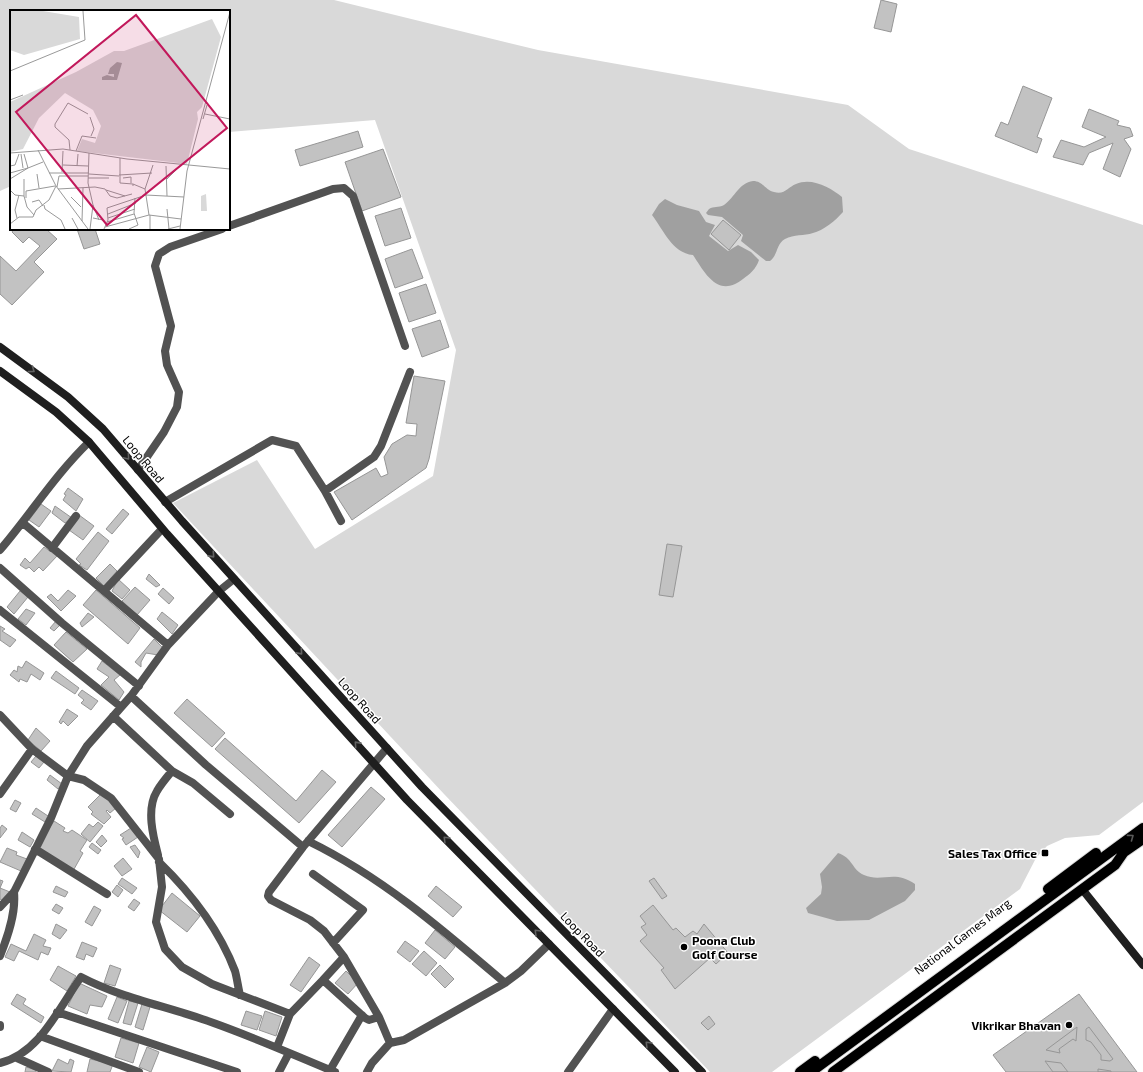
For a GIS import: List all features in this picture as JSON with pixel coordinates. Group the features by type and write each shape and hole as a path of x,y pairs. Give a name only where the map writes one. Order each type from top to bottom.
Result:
{"main road":[{"name":"Loop Road","path":"0,347 68,397 103,429 165,502 422,786 702,1072"},
{"path":"0,371 56,412 89,442 162,529 408,800 675,1072"},
{"name":"National Games Marg","path":"833,1072 1115,865 1121,849 1143,828"},
{"name":"National Games Marg","path":"800,1072 1104,847 1121,849 1143,839"},
{"path":"815,1072 1121,849"},
{"path":"1082,889 1143,965"}],"street":[{"path":"230,226 333,189 344,188 352,196 405,346"},
{"path":"138,470 164,432 177,407 179,392 167,365 165,351 171,326 155,266 159,254 170,247 219,230"},
{"path":"325,491 374,457 381,446 410,372"},
{"path":"165,502 272,440 296,446 325,491 341,521"},
{"path":"0,550 23,523 69,461 89,442"},
{"path":"52,548 76,516"},
{"path":"23,523 168,645"},
{"path":"104,591 162,529"},
{"path":"0,568 62,623 139,686"},
{"path":"0,907 14,892 68,776 87,746 131,696 168,645 219,591 234,579"},
{"path":"0,610 121,707"},
{"path":"131,696 206,765 305,844 336,855 408,902 438,925 505,984"},
{"path":"0,715 32,748 68,776 84,780 110,798 209,920 235,971 240,995"},
{"path":"113,716 172,771 193,783 230,814"},
{"path":"0,794 32,748"},
{"path":"387,748 305,844 269,892 268,896 271,900 287,910 310,920 324,931 344,957 379,1017 390,1043"},
{"path":"172,771 156,792 151,812 153,836 159,860 162,887 156,922 165,949 182,967 212,984 290,1014"},
{"path":"35,849 107,894"},
{"path":"314,874 364,910 333,943"},
{"path":"0,956 8,938 15,902 14,892"},
{"path":"367,1072 372,1063 390,1043 404,1040 505,984 549,944"},
{"path":"277,1047 290,1014 344,957"},
{"path":"0,1063 17,1058 32,1046 81,978 100,987 201,1019 277,1047 332,1071 362,1016"},
{"path":"323,980 362,1016 369,1020 379,1017"},
{"path":"568,1072 613,1009"},
{"path":"57,1012 237,1072"},
{"path":"40,1036 139,1072"},
{"path":"279,1072 289,1053"},
{"path":"17,1058 48,1072"}],"shaded area":[{"name":"Poona Club Golf Course","path":"0,0 334,0 538,50 848,105 909,149 1143,225 1143,802 1099,835 1065,838 1047,846 1036,858 1020,889 772,1072 710,1072 444,794 173,503 257,460 315,549 433,476 456,350 375,120 230,132 230,10 10,10 10,186 0,191"},
{"path":"753,181 759,182 771,191 778,193 784,192 793,185 802,182 821,184 842,197 843,212 833,222 817,232 792,236 785,239 780,244 773,259 766,261 741,241 743,235 722,217 708,215 706,213 711,208 724,205 744,184"},
{"path":"665,199 677,205 699,211 706,222 715,225 709,236 728,251 738,245 751,252 759,260 754,269 746,277 734,284 726,286 719,285 713,281 702,269 693,255 679,250 669,240 652,215 659,204"},
{"path":"838,853 847,858 860,873 864,875 877,878 901,877 915,884 915,890 905,901 869,920 837,921 808,913 806,908 821,894 822,887 820,874"}],"building":[{"path":"881,0 897,4 891,32 874,28"},
{"path":"1023,86 1052,98 1037,137 1042,139 1037,153 995,136 1001,122 1008,125"},
{"path":"1089,109 1119,121 1117,125 1130,128 1133,136 1124,139 1131,149 1120,177 1103,169 1113,143 1089,153 1083,165 1053,157 1061,140 1084,147 1106,137 1082,127"},
{"path":"358,131 363,147 300,166 295,150"},
{"path":"383,149 401,197 362,211 345,162"},
{"path":"401,208 411,238 385,246 375,216"},
{"path":"723,220 741,235 729,250 711,234"},
{"path":"13,230 47,230 57,239 34,262 44,272 12,305 0,294 0,256 16,271 40,246 29,237 23,243 12,232"},
{"path":"77,230 95,230 100,244 84,249"},
{"path":"412,249 423,278 395,288 385,259"},
{"path":"426,284 436,313 409,322 399,293"},
{"path":"440,320 449,347 422,357 412,329"},
{"path":"414,376 445,381 426,468 352,520 334,492 376,468 381,477 388,474 384,457 392,444 407,435 416,436 417,424 406,423"},
{"path":"68,488 83,499 76,511 63,500 66,495 64,494"},
{"path":"41,504 51,511 39,527 29,520"},
{"path":"55,506 72,518 65,523 52,513"},
{"path":"123,509 129,514 112,534 106,529"},
{"path":"79,515 94,526 83,540 69,530"},
{"path":"98,532 109,541 87,570 79,565 81,564 76,559"},
{"path":"667,544 682,546 673,597 659,595"},
{"path":"44,547 57,556 43,571 39,567 34,572 29,567 26,569 20,565 25,558 30,563"},
{"path":"110,564 117,571 104,586 96,578"},
{"path":"149,574 160,585 156,587 146,579"},
{"path":"118,579 130,590 122,599 112,591"},
{"path":"135,587 150,600 137,615 122,601"},
{"path":"163,588 174,598 169,604 158,594"},
{"path":"68,590 76,596 61,611 47,597 51,594 58,601"},
{"path":"96,590 140,628 128,644 83,605"},
{"path":"20,591 28,597 14,614 7,607"},
{"path":"26,609 35,613 26,625 18,619"},
{"path":"162,612 178,625 172,634 157,619"},
{"path":"88,613 94,617 82,627 80,623"},
{"path":"56,621 60,625 54,631 50,628"},
{"path":"0,626 5,629 2,631 16,640 10,647 0,640"},
{"path":"66,632 87,649 73,662 54,645"},
{"path":"154,639 163,648 158,655 146,653 141,662 141,667 135,662"},
{"path":"26,661 44,673 40,680 31,674 27,682 20,679 19,682 10,675 14,670 17,672 18,666 22,668"},
{"path":"102,661 120,675 114,680 124,692 119,700 101,685 109,677 97,669"},
{"path":"56,671 79,688 75,694 51,678"},
{"path":"82,690 98,701 91,710 81,703 84,700 78,695"},
{"path":"187,699 225,733 212,747 174,713"},
{"path":"67,709 78,716 68,726 63,721 61,724 59,722"},
{"path":"36,728 50,741 41,751 28,740"},
{"path":"225,738 296,801 322,770 336,782 299,823 215,749"},
{"path":"36,756 44,762 39,768 31,762"},
{"path":"50,775 62,784 58,789 47,780"},
{"path":"371,787 385,799 342,847 328,835"},
{"path":"102,793 116,808 110,813 107,810 106,811 111,817 104,824 91,814 93,812 88,807"},
{"path":"15,800 21,803 16,812 10,809"},
{"path":"36,808 48,816 45,822 32,814"},
{"path":"54,821 65,828 63,831 68,833 72,830 87,840 80,851 83,853 73,871 37,848"},
{"path":"98,822 103,826 90,842 81,834 89,824 93,827"},
{"path":"2,825 7,829 0,838 0,828"},
{"path":"131,828 138,837 126,845 122,839 124,838 120,835"},
{"path":"22,832 34,840 30,847 18,840"},
{"path":"102,835 107,841 101,847 96,842"},
{"path":"92,843 101,850 98,854 89,847"},
{"path":"135,845 140,852 138,858 130,847"},
{"path":"7,848 17,852 16,855 27,859 21,871 0,862"},
{"path":"123,858 132,869 122,876 114,866"},
{"path":"122,878 137,888 132,894 118,884"},
{"path":"654,878 667,896 662,899 649,881"},
{"path":"0,880 3,881 0,888"},
{"path":"117,885 123,890 118,897 112,892"},
{"path":"56,886 68,892 65,897 53,892"},
{"path":"436,886 462,907 453,917 428,896"},
{"path":"0,888 10,892 3,901 0,899"},
{"path":"172,893 200,916 187,932 159,910"},
{"path":"134,899 140,903 134,911 128,907"},
{"path":"56,904 63,908 59,914 52,910"},
{"name":"Poona Club Golf Course","path":"653,905 673,930 676,928 685,937 693,931 697,934 704,924 728,953 716,964 710,958 675,989 661,970 664,968 640,941 647,935 641,927 646,924 640,916"},
{"path":"94,906 101,910 92,926 85,922"},
{"path":"56,924 67,930 60,939 52,934"},
{"path":"435,930 455,947 445,959 425,943"},
{"path":"34,934 46,940 43,946 51,948 48,955 41,952 38,960 19,951 14,961 5,957 11,944 26,951"},
{"path":"405,941 419,951 410,962 397,952"},
{"path":"82,942 97,948 93,957 86,954 84,960 76,957"},
{"path":"424,951 437,963 426,976 412,964"},
{"path":"309,957 320,965 301,992 290,985"},
{"path":"110,965 121,969 115,986 104,983"},
{"path":"440,965 454,979 445,988 431,974"},
{"path":"58,966 76,976 67,991 50,980"},
{"path":"346,971 358,983 348,994 335,983"},
{"path":"79,983 107,996 102,1007 90,1005 87,1014 68,1006"},
{"path":"17,994 26,999 23,1004 44,1017 41,1023 11,1004"},
{"name":"Vikrikar Bhavan","path":"1079,994 1137,1072 1006,1072 993,1055"},
{"path":"117,997 127,1001 118,1023 108,1019"},
{"path":"129,1001 138,1003 131,1025 123,1023"},
{"path":"142,1004 150,1007 143,1030 135,1027"},
{"path":"246,1011 262,1016 257,1030 241,1025"},
{"path":"265,1011 282,1017 276,1036 259,1030"},
{"path":"709,1016 715,1024 708,1030 701,1023"},
{"path":"1077,1027 1076,1041 1073,1039 1059,1049 1060,1053 1046,1050"},
{"path":"1089,1027 1113,1059 1110,1061 1101,1060 1101,1055 1091,1042 1086,1040 1086,1029"},
{"path":"121,1038 139,1043 133,1063 115,1057"},
{"path":"147,1047 159,1052 151,1072 139,1067"},
{"path":"58,1059 68,1064 70,1059 74,1061 71,1072 52,1071"},
{"path":"90,1059 113,1064 110,1072 87,1072"},
{"path":"1045,1061 1061,1063 1068,1072 1053,1072"},
{"path":"26,1067 36,1070 36,1072 25,1072"},
{"path":"1098,1069 1111,1071 1111,1072 1098,1072"}],"place":[{"name":"Sales Tax Office","path":"1045,853"},
{"name":"Poona Club Golf Course","path":"684,947"},
{"name":"Vikrikar Bhavan","path":"1069,1025"}]}
